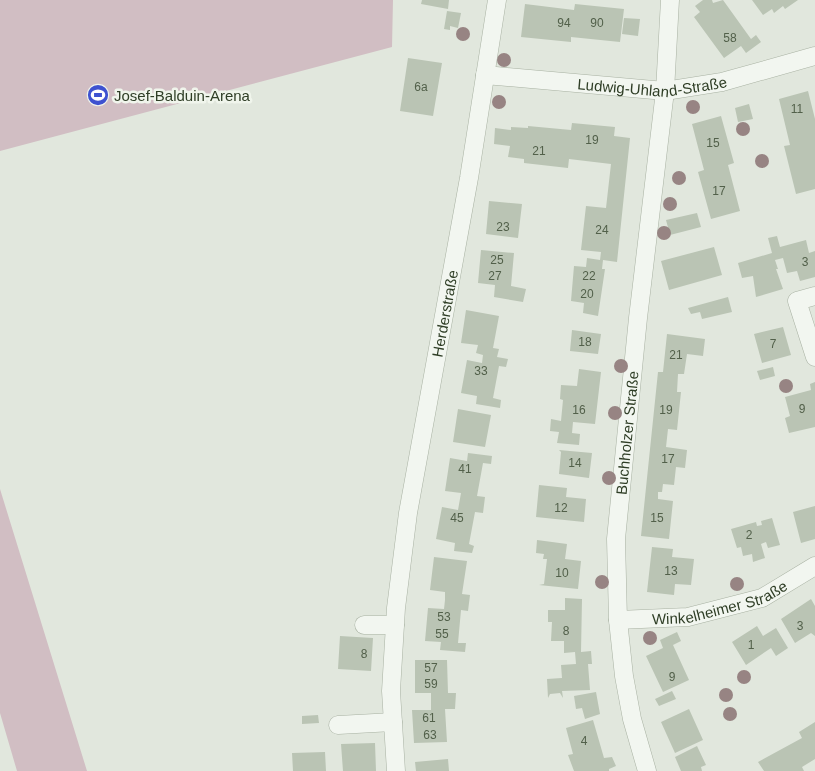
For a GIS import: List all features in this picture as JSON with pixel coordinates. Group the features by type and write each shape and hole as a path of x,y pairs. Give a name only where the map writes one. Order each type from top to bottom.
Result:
{"street":[{"name":"Herderstraße","path":"396,771 391,690 395,626 408,513 469,178 497,0"},
{"name":"Buchholzer Straße","path":"647,771 632,719 624,676 618,620 616,539 638,318 665,92 670,0"},
{"name":"Ludwig-Uhland-Straße","path":"485,75 665,92 722,82 815,56"},
{"path":"815,296 797,300 815,357"},
{"name":"Winkelheimer Straße","path":"618,620 688,617 762,598 815,566"},
{"path":"364,625 395,626"},
{"path":"338,725 393,722"}],"shaded area":[{"name":"Josef-Balduin-Arena","path":"0,0 393,0 392,47 0,151"},
{"path":"0,489 87,771 17,771 0,713"}],"building":[{"path":"422,0 449,0 448,9 421,4"},
{"path":"703,0 712,0 713,3 723,0 751,39 756,35 761,42 746,53 741,46 724,58 694,17 700,12 695,6"},
{"path":"752,0 798,0 785,9 783,6 774,13 772,9 763,15"},
{"path":"525,4 574,10 575,4 624,9 620,42 571,37 571,42 521,37"},
{"path":"447,11 461,13 458,28 450,26 450,30 444,29"},
{"path":"624,18 640,19 638,36 622,34"},
{"path":"408,58 442,63 433,116 400,111"},
{"path":"808,91 815,119 815,189 796,194 784,146 790,145 779,99"},
{"path":"749,104 753,119 738,122 735,108"},
{"path":"721,116 734,163 728,165 740,211 711,219 698,172 704,170 692,124"},
{"path":"572,123 615,127 614,136 630,138 617,262 603,260 602,269 605,269 598,316 583,313 584,303 571,301 574,266 586,267 587,258 600,260 601,252 581,250 586,206 606,208 611,164 569,159 568,168 524,163 524,159 508,157 510,146 494,144 495,128 511,130 511,127 528,128 528,126 571,130"},
{"path":"489,201 522,204 518,238 486,234"},
{"path":"697,213 701,227 670,235 666,220"},
{"path":"777,236 780,247 806,240 809,253 815,251 815,277 800,281 797,271 787,273 783,258 775,260 783,289 756,297 753,276 742,278 738,263 772,253 768,238"},
{"path":"714,247 722,275 669,290 661,261"},
{"path":"481,250 514,253 511,286 526,289 523,302 494,297 495,285 478,283"},
{"path":"728,297 732,312 702,319 700,312 691,314 688,308"},
{"path":"466,310 499,316 493,348 499,349 497,357 508,359 506,367 499,366 493,398 501,400 500,408 476,404 477,396 461,393 467,360 482,363 483,355 476,353 478,345 461,343"},
{"path":"783,327 791,355 762,363 754,334"},
{"path":"572,330 601,334 598,354 570,351"},
{"path":"667,334 705,339 703,356 687,354 684,374 678,374 677,392 681,392 677,430 668,429 666,447 687,450 685,468 676,467 674,485 663,484 662,492 658,492 658,499 673,501 669,539 641,536 658,372 663,372"},
{"path":"773,367 775,376 760,380 757,371"},
{"path":"579,369 601,372 595,424 573,422 572,433 580,434 579,445 557,443 559,432 550,431 551,419 561,421 563,400 560,399 561,385 577,386"},
{"path":"815,382 815,427 789,433 785,418 790,416 785,397 811,390 810,384"},
{"path":"458,409 491,415 485,447 453,442"},
{"path":"559,450 592,453 589,478 559,474 561,452"},
{"path":"468,453 492,456 491,464 483,463 477,496 485,497 483,513 475,512 469,544 474,546 472,553 454,551 455,543 436,539 442,507 458,510 461,493 445,491 450,458 467,461"},
{"path":"539,485 567,488 566,497 586,499 584,522 536,517"},
{"path":"815,506 815,539 801,543 793,512"},
{"path":"772,518 780,545 768,548 766,542 761,544 765,558 753,562 752,554 743,556 741,547 737,548 731,529 756,522 757,526 762,525 761,521"},
{"path":"537,540 567,544 565,559 581,561 578,589 539,585 544,584 547,559 543,559 544,554 536,553"},
{"path":"652,547 673,549 672,557 694,559 691,585 675,584 674,595 647,592"},
{"path":"434,557 467,561 462,594 470,595 468,611 461,610 458,643 466,643 465,652 440,650 441,642 425,641 428,608 444,609 445,600 445,592 430,590"},
{"path":"565,598 582,599 581,652 591,651 592,664 588,664 590,690 562,691 563,698 560,693 550,694 548,698 547,679 562,678 561,665 576,664 575,652 564,653 564,641 551,641 552,622 548,622 548,610 565,610"},
{"path":"811,599 815,606 815,636 811,633 795,643 781,619"},
{"path":"757,626 763,636 776,628 788,648 776,656 771,648 746,665 732,642"},
{"path":"677,632 681,641 673,645 689,680 663,692 646,656 663,648 660,640"},
{"path":"340,636 373,638 371,671 338,669"},
{"path":"415,660 447,660 448,693 456,693 455,709 445,709 447,742 414,743 412,710 431,710 431,693 415,693"},
{"path":"672,691 676,699 659,706 655,699"},
{"path":"596,692 600,714 585,719 582,708 576,709 574,696"},
{"path":"689,709 703,740 675,753 661,722"},
{"path":"318,715 319,723 302,724 302,716"},
{"path":"593,720 604,758 612,757 616,766 609,769 609,771 574,771 568,755 573,754 566,728"},
{"path":"815,722 815,759 802,767 804,771 764,771 758,762 802,738 799,732"},
{"path":"375,743 376,771 343,771 341,744"},
{"path":"697,746 706,765 701,767 702,771 681,771 675,757"},
{"path":"325,752 326,771 293,771 292,753"},
{"path":"448,759 449,771 416,771 415,762"}],"place":[{"name":"Josef-Balduin-Arena","path":"98,95"}]}
